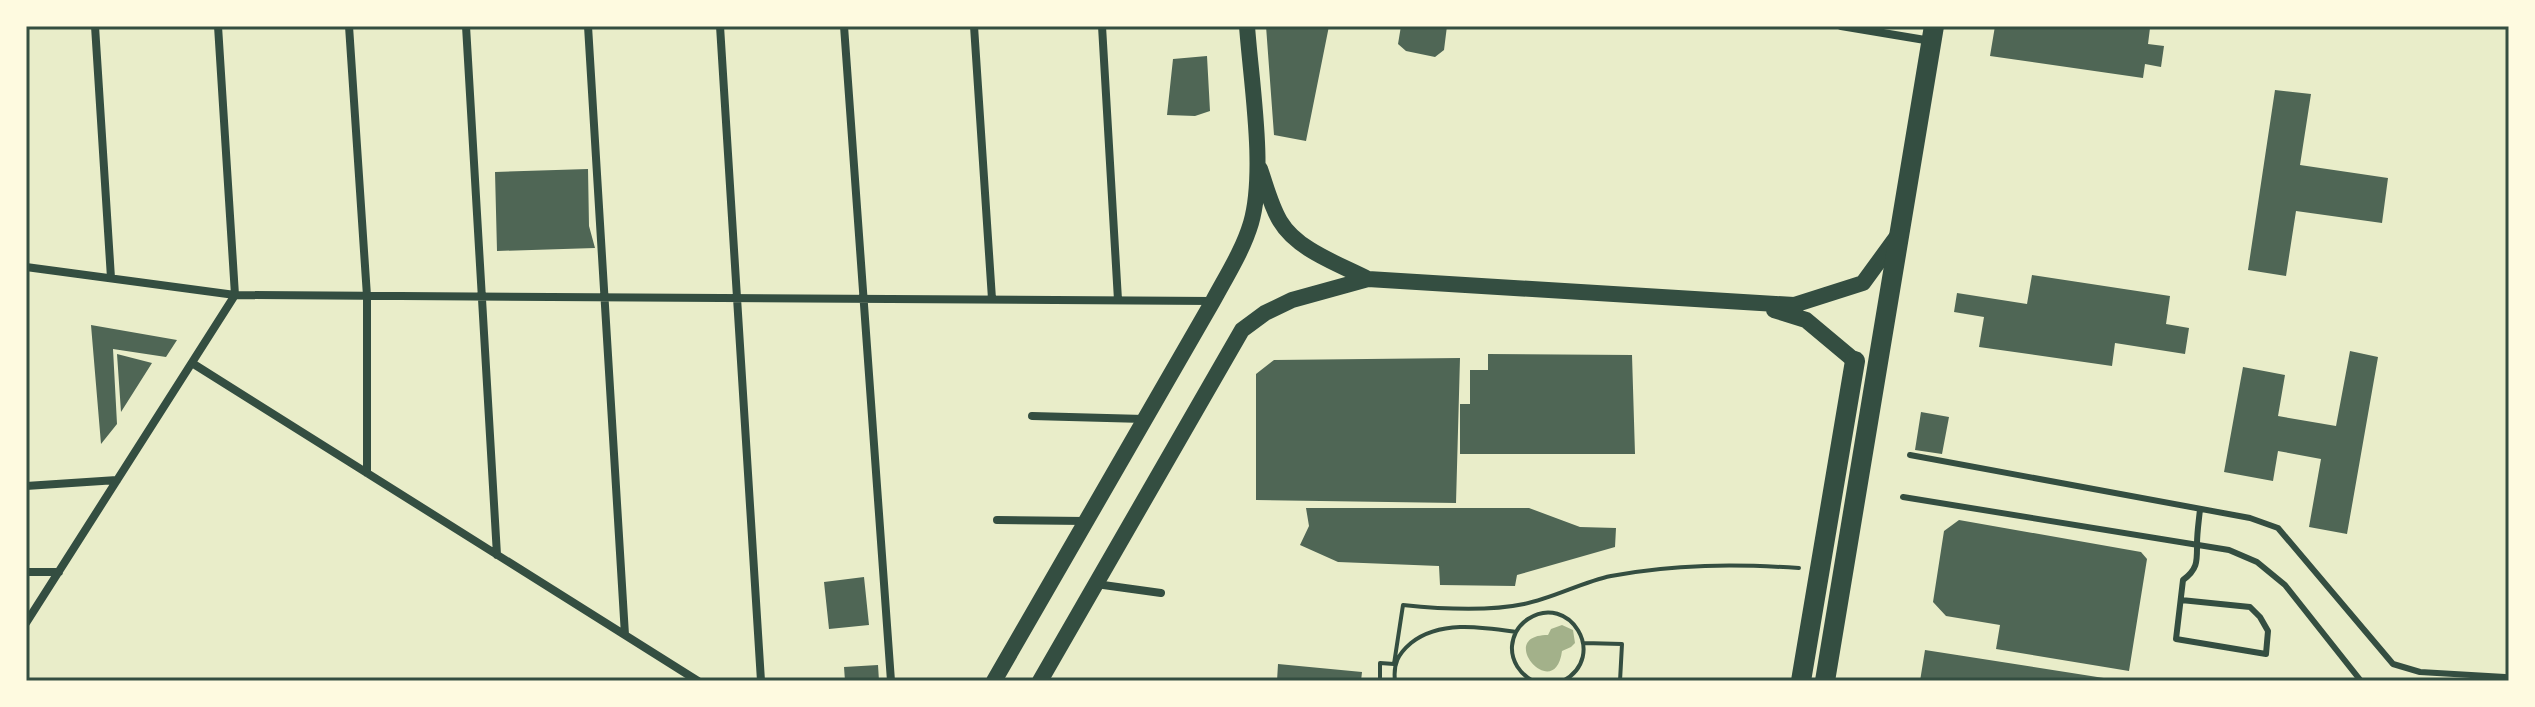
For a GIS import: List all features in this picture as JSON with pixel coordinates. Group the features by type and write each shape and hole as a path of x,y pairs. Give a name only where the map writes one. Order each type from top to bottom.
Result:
{"main road":[{"path":"994,681 1245,241 1252,221 1257,160 1247,26"},
{"path":"1825,681 1933,34"},
{"path":"1257,160 1280,221 1290,235 1315,252 1368,279"},
{"path":"1040,681 1242,330 1265,313 1292,300 1368,279 1794,305 1863,283 1898,235"},
{"path":"1754,304 1806,320 1855,361 1801,681"}],"street":[{"path":"95,26 111,278"},
{"path":"26,623 235,295 218,26"},
{"path":"349,26 367,296 367,473"},
{"path":"466,26 497,555"},
{"path":"588,26 625,635"},
{"path":"720,26 761,681"},
{"path":"844,26 891,681"},
{"path":"974,26 992,299"},
{"path":"1102,26 1118,300"},
{"path":"1841,26 1933,34"},
{"path":"26,267 235,295 1213,301"},
{"path":"192,363 698,681"},
{"path":"1032,416 1145,419"},
{"path":"26,486 117,480"},
{"path":"997,520 1086,521"},
{"path":"26,572 59,572"},
{"path":"1096,584 1161,593"}],"lane":[{"path":"1910,455 2250,518 2278,528 2393,664 2420,672 2505,677 2508,681"},
{"path":"1903,497 2229,550 2257,562 2285,585 2361,681"},
{"path":"2181,600 2250,607 2268,631 2266,654 2176,639 2183,580 2193,573 2198,561 2200,509"}],"path":[{"path":"1395,681 1394,664 1403,605 1445,608 1523,605 1608,577 1673,567 1731,564 1820,569"},
{"path":"1533,681 1517,667 1512,656 1512,644 1523,623 1542,613 1564,616 1580,631 1584,643 1579,667 1563,681"},
{"path":"1394,664 1402,650 1432,630 1474,627 1516,632"},
{"path":"1584,643 1622,644 1620,681"},
{"path":"1380,681 1380,663 1394,664"}],"shaded area":[{"path":"1562,625 1573,630 1575,643 1562,651 1557,666 1549,671 1540,670 1532,663 1526,645 1533,638 1548,635 1551,629"}],"building":[{"path":"1266,26 1329,26 1306,141 1274,135"},
{"path":"1401,26 1447,26 1444,50 1435,57 1406,51 1398,44"},
{"path":"1995,26 2150,28 2148,44 2164,46 2161,67 2145,64 2143,78 1990,56"},
{"path":"1207,56 1210,111 1195,116 1167,115 1173,59"},
{"path":"2275,90 2311,94 2300,165 2388,178 2382,223 2296,211 2286,276 2248,270"},
{"path":"588,169 589,226 595,248 497,251 495,172"},
{"path":"2032,275 2170,296 2166,324 2189,328 2185,354 2115,343 2112,366 1979,347 1984,317 1954,312 1957,293 2027,304"},
{"path":"91,325 177,340 166,357 113,349 117,424 101,444"},
{"path":"2350,351 2378,357 2347,534 2309,527 2321,459 2278,451 2273,481 2224,472 2243,367 2285,375 2278,416 2336,426"},
{"path":"117,354 152,363 121,412"},
{"path":"1488,354 1632,355 1635,454 1460,454 1460,404 1470,404 1470,370 1488,370"},
{"path":"1460,358 1456,503 1256,500 1256,374 1274,360"},
{"path":"1921,412 1949,417 1942,454 1915,450"},
{"path":"1306,508 1529,508 1580,527 1616,528 1615,547 1517,575 1515,586 1440,585 1439,566 1338,562 1300,545 1309,526"},
{"path":"1959,520 2141,552 2147,559 2129,671 1996,649 2000,625 1946,616 1933,602 1944,531"},
{"path":"864,577 869,625 829,629 824,582"},
{"path":"1925,650 2110,679 2110,681 1920,681"},
{"path":"1278,664 1362,672 1361,681 1277,681"},
{"path":"878,665 879,681 845,681 844,667"}]}
